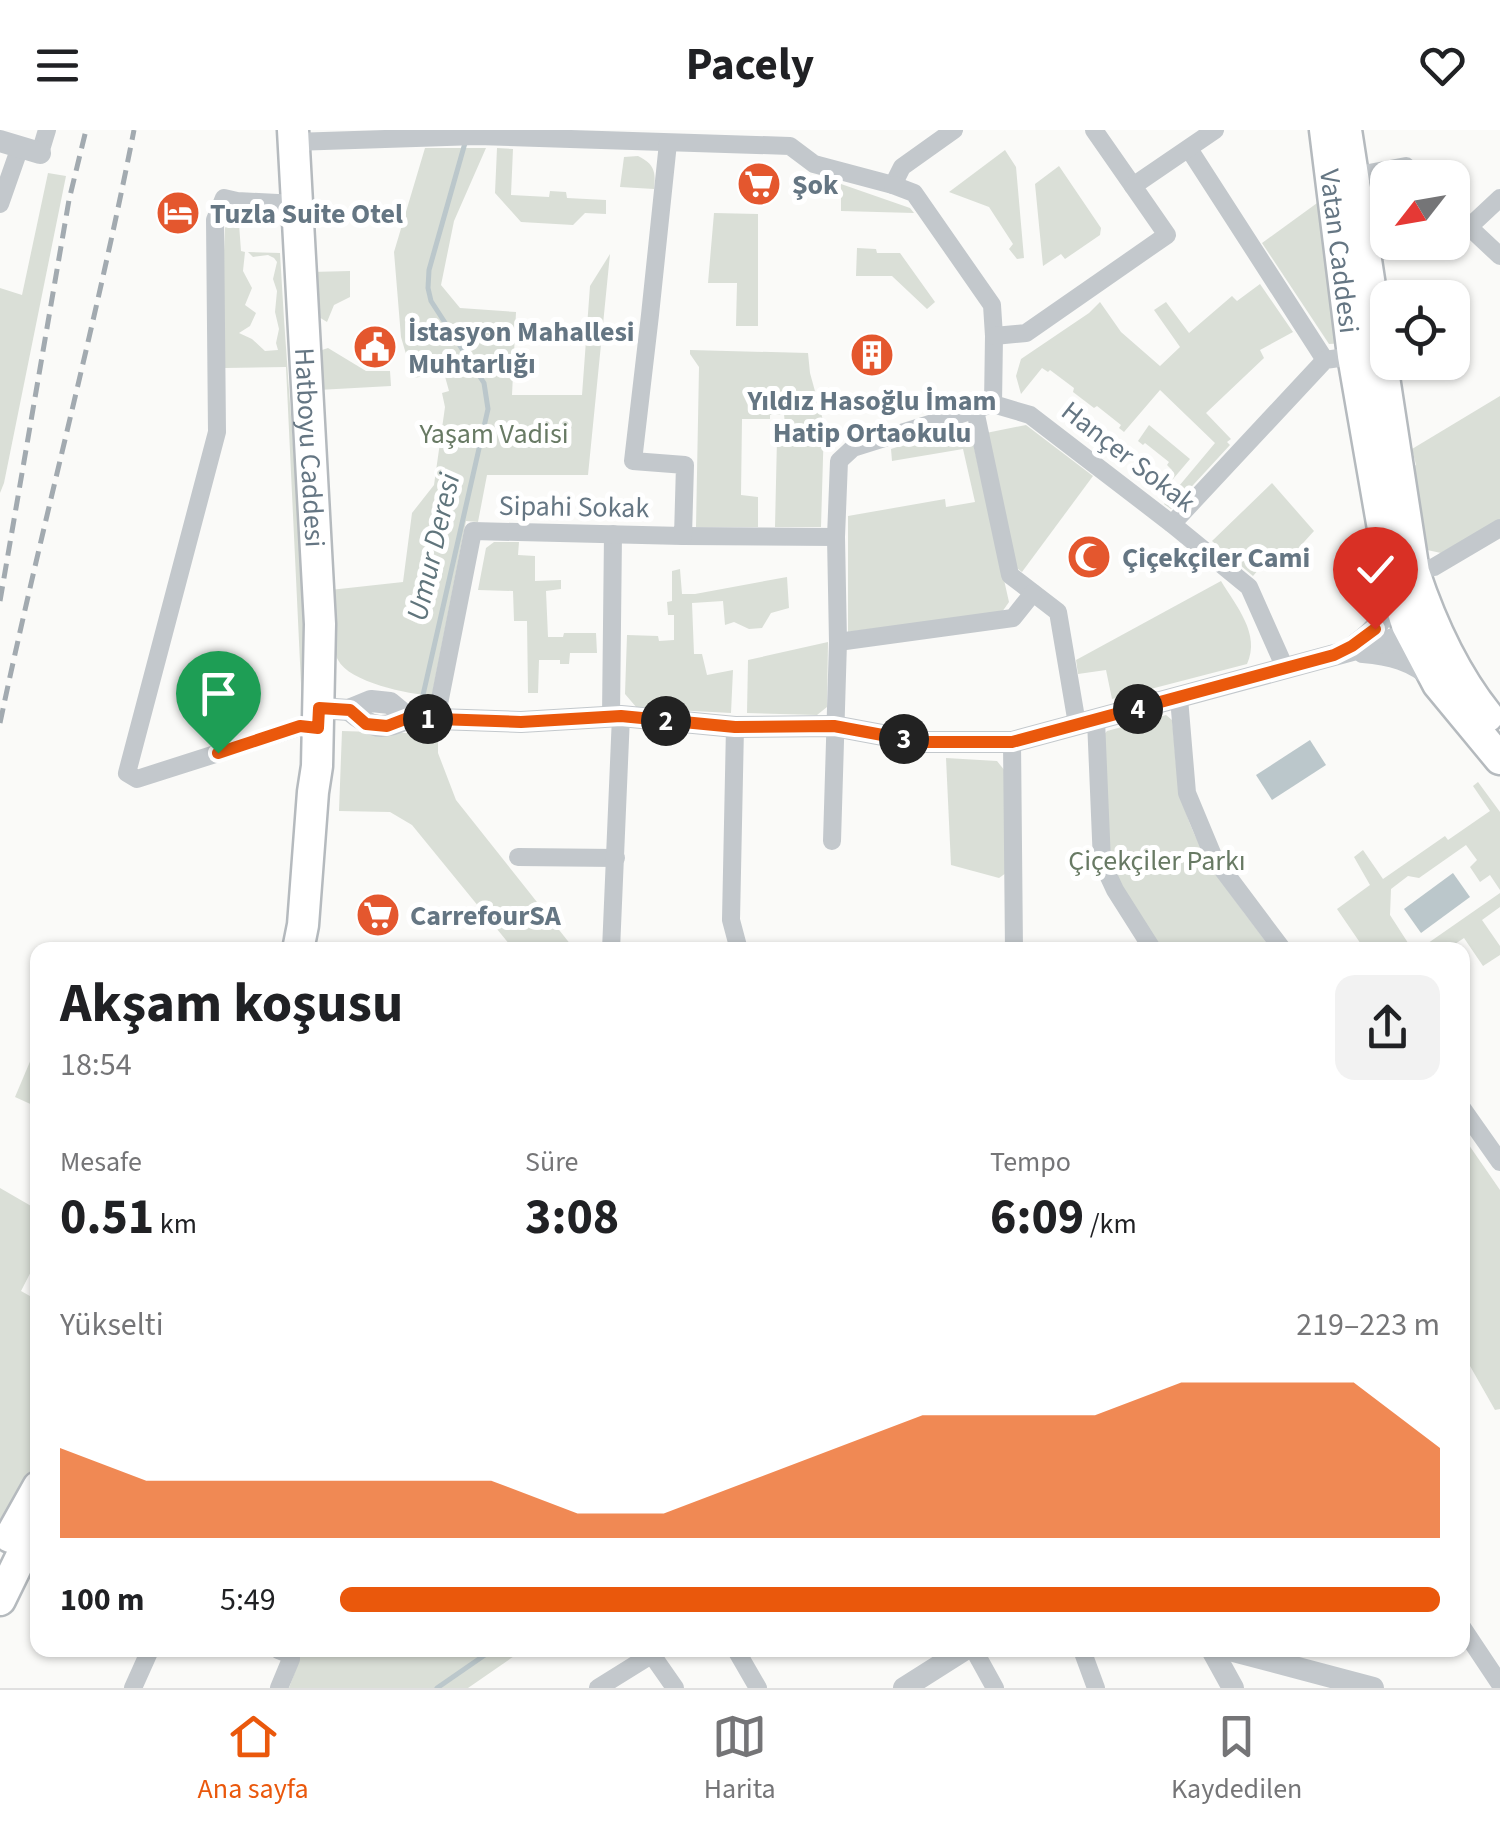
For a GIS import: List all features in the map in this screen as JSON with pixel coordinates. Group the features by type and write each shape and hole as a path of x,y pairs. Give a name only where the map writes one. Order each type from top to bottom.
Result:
{"main road":[{"name":"Vatan Caddesi","path":"1325,130 1339,358 1438,684 1500,759"},
{"name":"Vatan Caddesi","path":"1346,130 1402,574"},
{"name":"Hatboyu Caddesi","path":"293,136 320,624 329,715 317,766 299,942"},
{"name":"Vatan Caddesi","path":"1424,629 1468,692 1497,721"},
{"name":"Hatboyu Caddesi","path":"317,766 324,792 327,844 317,942"},
{"path":"0,1600 30,1515"}],"street":[{"path":"893,185 902,167 954,130"},
{"path":"994,336 1026,334 1166,235 1094,130"},
{"path":"1133,186 1215,130"},
{"path":"293,136 632,136 668,142 790,138 814,164 914,193 992,304 994,336 984,407 1010,575 1058,612 1086,722 1102,862 1148,942"},
{"name":"Sipahi Sokak","path":"436,719 473,531 683,536 685,465 633,461 668,142"},
{"path":"0,204 27,143"},
{"path":"1172,524 1339,358 1188,148"},
{"path":"1352,176 1370,173"},
{"path":"297,204 224,198 215,220 217,432 127,773 137,779 329,715 387,726 408,718 521,722 616,716 735,727 834,726 920,742 1012,742 1424,629"},
{"path":"1470,226 1500,198"},
{"path":"1470,228 1500,256"},
{"path":"832,841 840,461 853,448 984,407"},
{"name":"Hançer Sokak","path":"984,407 1030,415 1248,587 1285,668"},
{"path":"1334,655 1360,642 1380,622 1402,574 1434,568 1500,528"},
{"path":"611,942 616,858 612,534"},
{"path":"683,536 836,538"},
{"path":"838,642 1012,618 1034,593"},
{"path":"1334,655 1358,652 1395,656 1416,665 1438,684"},
{"path":"1179,698 1187,793 1214,858 1277,942"},
{"path":"735,727 731,920 737,942"},
{"path":"1012,742 1014,942"},
{"path":"518,857 616,858"},
{"path":"1470,1119 1500,1162"},
{"path":"1470,1639 1500,1684"},
{"path":"133,1688 147,1657"},
{"path":"279,1688 284,1657"},
{"path":"598,1688 648,1657"},
{"path":"659,1657 675,1688"},
{"path":"740,1657 758,1688"},
{"path":"904,1688 928,1681 956,1657"},
{"path":"978,1657 995,1688"},
{"path":"1085,1657 1096,1688"},
{"path":"1216,1657 1234,1688"},
{"path":"1273,1657 1373,1688"}],"green space":[{"name":"Yaşam Vadisi","path":"425,148 486,148 454,221 441,285 460,308 516,312 512,395 582,395 590,286 610,254 588,475 487,475 478,522 466,521 432,695 380,686 344,668 335,648 330,590 403,582 412,513 434,485 445,407 442,393 449,391 444,373 413,378 401,337 394,252"},
{"path":"497,148 513,149 511,195 549,197 550,191 566,192 567,198 606,200 606,214 585,213 573,225 521,222 495,193"},
{"path":"1005,150 1016,167 1024,258 1017,259 1009,249 1013,244 989,207 949,192"},
{"path":"638,156 653,169 654,189 620,187 624,157"},
{"path":"1059,166 1101,228 1100,235 1065,259 1061,254 1043,266 1035,184"},
{"path":"48,173 66,176 0,493 0,288 22,295"},
{"path":"841,184 910,208 914,213 841,211"},
{"path":"1324,198 1347,343 1329,344 1262,243"},
{"path":"714,213 758,214 758,326 736,326 737,283 708,283"},
{"path":"232,219 245,220 239,224 241,251 245,252 243,271 252,288 245,305 256,313 250,326 239,333 265,351 278,350 277,291 273,279 277,262 268,255 253,257 248,252 280,253 303,587 307,698 302,705 286,367 225,368 225,228"},
{"path":"857,248 900,253 935,302 927,309 892,276 856,276"},
{"path":"350,271 350,297 334,305 327,322 314,314 311,272"},
{"path":"1260,284 1293,332 1260,350 1264,358 1206,413 1231,439 1227,442 1230,445 1171,509 1164,504 1215,443 1160,390 1124,432 1119,428 1121,425 1073,392 1074,388 1050,370 1042,368 1021,394 1016,376 1021,359 1100,302 1121,332 1160,366 1180,347 1154,310 1166,302 1189,333 1232,296 1237,301"},
{"path":"328,348 366,371 390,371 391,386 318,390 316,352"},
{"path":"690,350 808,353 824,424 821,527 775,527 777,438 781,438 785,425 784,414 770,415 770,419 742,419 741,495 758,497 758,527 696,527 699,367"},
{"path":"1500,396 1500,519 1441,553 1418,548 1404,471 1416,465 1412,449"},
{"path":"1026,425 1093,476 1022,572 1014,566 986,433"},
{"path":"1149,425 1190,459 1162,492 1157,488 1172,470 1169,462 1138,441"},
{"path":"956,428 972,438 1009,602 1002,612 848,632 848,516 945,499 946,507 975,502 963,449 892,461 891,449"},
{"path":"1272,483 1314,531 1284,564 1272,554 1253,576 1212,541"},
{"path":"494,542 519,542 518,555 535,556 535,581 561,580 561,589 546,591 548,637 596,633 597,653 570,653 569,664 539,660 538,693 528,693 527,621 514,621 513,591 478,590 486,548"},
{"path":"680,569 682,594 787,577 789,608 771,613 762,628 749,629 734,622 725,625 723,601 692,603 694,654 702,654 707,675 733,670 731,713 637,708 625,694 627,635 674,640 674,615 668,615 667,602 672,601 672,571"},
{"path":"1221,581 1249,631 1251,653 1247,664 1112,699 1106,670 1078,674 1076,660"},
{"path":"828,642 827,707 817,715 747,713 748,660"},
{"name":"Çiçekçiler Parkı","path":"1166,715 1172,720 1178,782 1194,834 1217,874 1266,942 1158,942 1121,888 1105,855 1101,738 1107,731"},
{"path":"342,731 438,734 438,753 456,800 569,942 507,942 412,825 390,812 339,811"},
{"path":"946,758 997,761 1005,771 1006,873 999,878 951,865"},
{"path":"1478,782 1500,812 1500,890 1490,875 1480,882 1470,867 1477,860 1466,845 1419,878 1408,876 1391,889 1390,915 1407,942 1360,942 1337,909 1370,885 1354,857 1363,850 1383,879 1445,836 1448,840 1490,811 1473,786"},
{"path":"1500,893 1500,907 1482,920 1500,946 1500,955 1483,966 1464,938 1458,942 1430,942"},
{"path":"30,1062 30,1104 15,1097"},
{"path":"1470,1147 1500,1190 1500,1409 1495,1410 1470,1366"},
{"path":"0,1188 30,1205 30,1274 21,1291 30,1296 30,1479 0,1537"},
{"path":"513,1657 468,1688 289,1688 300,1658"}],"shaded area":[{"path":"1310,740 1326,765 1272,800 1256,775"},
{"path":"1453,873 1470,897 1421,933 1404,909"}],"waterway":[{"name":"Umur Deresi","path":"423,695 488,409 484,383 431,301 428,288 429,270 465,143"},
{"name":"Umur Deresi","path":"437,1688 482,1657"}],"railway":[{"path":"0,601 69,200 86,130"},
{"path":"0,723 134,130"}],"place":[{"name":"Şok","path":"759,184"},
{"name":"Tuzla Suite Otel","path":"178,213"},
{"name":"İstasyon Mahallesi Muhtarlığı","path":"375,347"},
{"name":"Yıldız Hasoğlu İmam Hatip Ortaokulu","path":"872,355"},
{"name":"Çiçekçiler Cami","path":"1089,557"},
{"name":"CarrefourSA","path":"378,915"}],"route":[{"path":"218,753 300,726 318,728 319,708 350,710 366,724 387,726 408,718 521,722 621,716 735,727 834,726 920,742 1012,742 1334,655 1375,629"}]}
